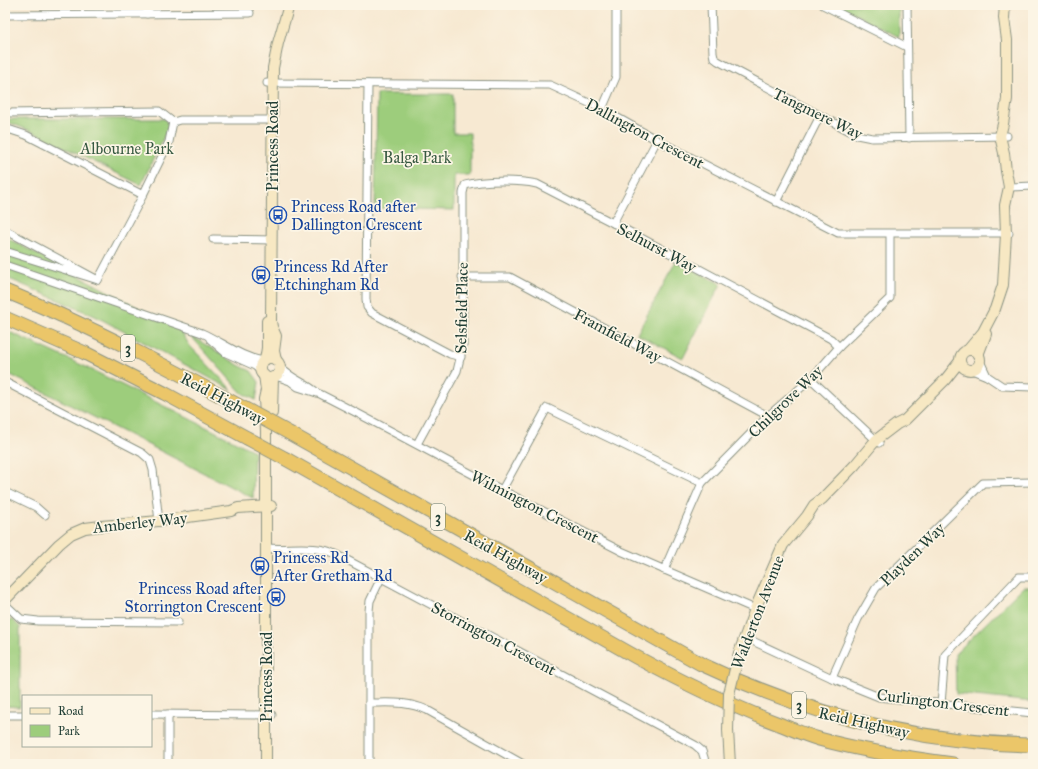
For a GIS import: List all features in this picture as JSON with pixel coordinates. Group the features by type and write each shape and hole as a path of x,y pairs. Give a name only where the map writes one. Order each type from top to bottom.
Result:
{"highway":[{"name":"Reid Highway","path":"5,291 98,332 182,375 291,434 667,645 746,685 775,697 821,712 900,732 972,741 1033,745"},
{"name":"Reid Highway","path":"5,318 85,353 164,393 286,459 677,680 719,700 817,739 908,757 953,764"}],"street":[{"path":"147,5 147,14"},
{"name":"Princess Road","path":"272,764 269,715 269,509 272,371 276,336 271,321 270,83 268,68 272,41 282,5"},
{"name":"Princess Road","path":"272,371 260,366 265,360 267,348 270,240 267,120 270,83 278,43 289,5"},
{"path":"602,109 616,77 616,5"},
{"name":"Tangmere Way","path":"711,5 712,53 714,58 857,135 864,138 1003,136"},
{"path":"823,5 907,46"},
{"path":"907,5 909,138"},
{"path":"965,366 962,354 968,350 983,332 995,309 1002,285 1012,187 1003,136 1010,114 1010,105 1007,99 1006,35 1004,18 1005,5"},
{"path":"1006,35 1010,16 1009,5"},
{"path":"5,15 250,13"},
{"name":"Dallington Crescent","path":"270,83 550,85 602,109 657,140 838,233 1007,233"},
{"path":"368,84 367,307 372,313 450,354 461,357"},
{"path":"5,113 159,111 173,122"},
{"path":"776,202 820,116"},
{"path":"173,122 180,120 267,120"},
{"path":"98,280 169,142 173,122"},
{"path":"5,128 26,135 143,195"},
{"path":"613,223 657,140"},
{"name":"Selhurst Way","path":"465,185 476,182 526,182 537,184 831,339 839,347"},
{"name":"Selsfield Place","path":"417,444 457,371 461,357 463,193 465,185"},
{"path":"1012,187 1033,186"},
{"path":"5,230 98,280"},
{"path":"965,366 977,366 984,337 999,307 1010,263 1007,233"},
{"name":"Chilgrove Way","path":"664,570 702,483 768,416 811,379 839,347 890,298 890,234"},
{"path":"213,239 270,240"},
{"path":"5,251 98,280"},
{"path":"5,265 202,333 232,350 255,359 265,360"},
{"name":"Framfield Way","path":"462,277 510,277 768,416"},
{"name":"Wilmington Crescent","path":"202,333 226,353 255,366 272,371 298,387 320,394 621,551 755,610"},
{"path":"968,350 976,352 987,376"},
{"path":"965,366 987,376 1002,386 1033,388"},
{"name":"Walderton Avenue","path":"730,764 728,730 729,694 744,637 783,545 816,503 840,484 855,465 878,442 897,424 905,420 945,380 965,366"},
{"path":"811,379 878,442"},
{"path":"5,382 142,453 150,460 153,470 159,521"},
{"path":"502,490 547,408 702,483"},
{"name":"Playden Way","path":"832,678 858,619 876,588 983,483 1033,482"},
{"path":"5,492 36,507 45,515"},
{"name":"Amberley Way","path":"5,600 60,544 72,534 85,528 159,521 231,511 238,508 269,509"},
{"name":"Storrington Crescent","path":"269,549 316,549 331,551 695,745 702,751 706,764"},
{"path":"941,704 945,655 1019,577 1033,577"},
{"path":"369,764 369,611 370,601 381,578"},
{"path":"5,604 21,619 38,621 178,622"},
{"name":"Curlington Crescent","path":"744,637 832,678 879,697 1033,713"},
{"path":"369,703 404,703 416,705 523,764"},
{"path":"152,714 269,715"},
{"path":"168,714 168,764"},
{"path":"5,715 22,715"},
{"name":"Princess Road","path":"266,764 269,715"}],"green space":[{"path":"838,5 899,5 899,37"},
{"name":"Balga Park","path":"377,94 453,94 453,133 470,133 470,175 454,175 454,210 375,208"},
{"name":"Albourne Park","path":"5,119 165,119 169,126 141,185 31,131 5,121"},
{"path":"5,237 179,329 190,346 232,390 95,316 5,277"},
{"path":"676,261 721,284 683,358 637,334"},
{"path":"5,330 86,367 254,451 253,498 5,372"},
{"path":"190,335 240,366 251,371 259,382 256,400 242,393"},
{"path":"1023,587 1033,587 1033,702 956,694 955,654"},
{"path":"5,620 13,620 20,627 20,707 5,706"}],"place":[{"name":"Princess Road after Dallington Crescent","path":"278,215"},
{"name":"Princess Rd After Etchingham Rd","path":"261,275"},
{"name":"Princess Rd After Gretham Rd","path":"260,566"},
{"name":"Princess Road after Storrington Crescent","path":"276,597"}]}
